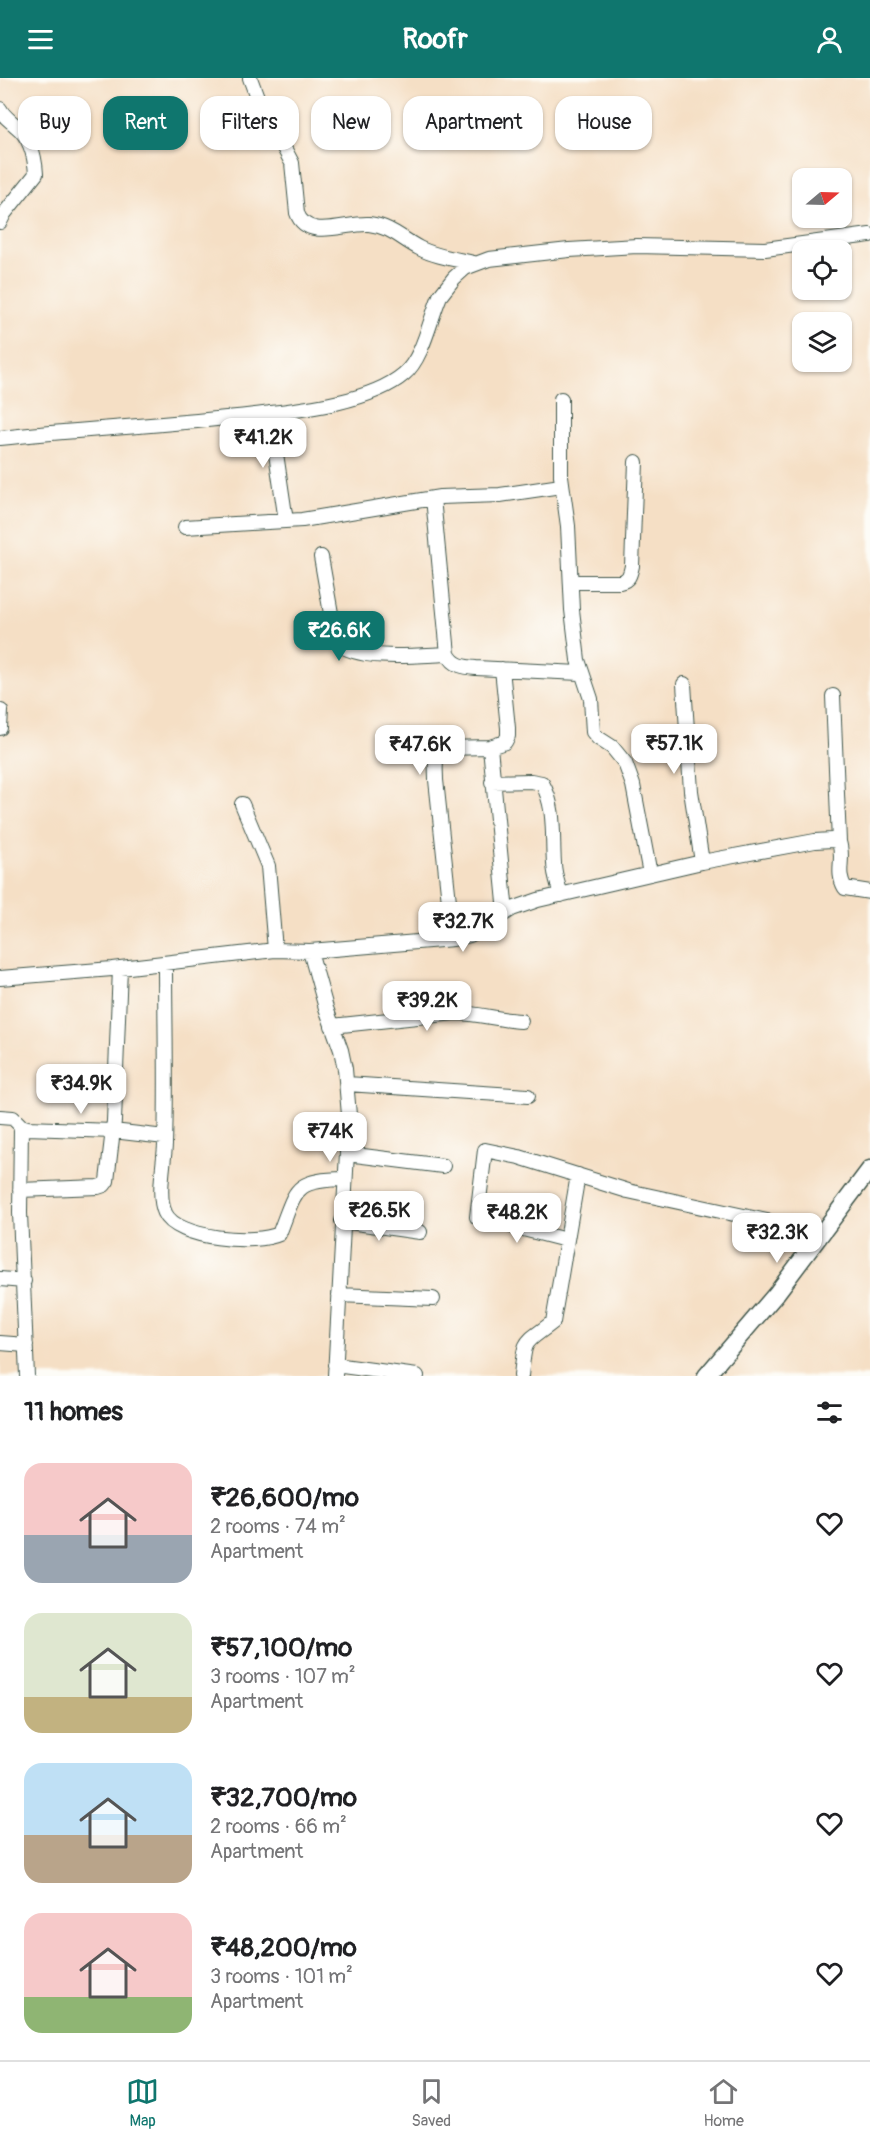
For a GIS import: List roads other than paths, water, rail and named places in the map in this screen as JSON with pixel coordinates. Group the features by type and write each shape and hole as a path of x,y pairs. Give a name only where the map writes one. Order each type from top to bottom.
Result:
{"main road":[{"path":"706,1376 776,1294 870,1169"}],"street":[{"path":"250,78 292,163 299,220 312,228 322,229 367,224 386,228 420,249 474,263"},
{"path":"0,109 25,136 35,161 36,174 0,222"},
{"path":"0,438 53,432 177,424 270,413 321,405 378,389 404,374 413,365 440,296 454,278 474,263 489,259 637,246 765,249 870,235"},
{"path":"561,399 561,486 568,526 580,673 591,699 593,732 612,747 625,763 633,785 650,874"},
{"path":"270,413 286,521"},
{"path":"571,582 620,582 630,576 636,462"},
{"path":"185,527 286,521 433,498 500,495 561,486"},
{"path":"433,498 448,654 452,660 465,667 580,673"},
{"path":"321,557 335,636 341,645 362,653 448,654"},
{"path":"453,939 436,780 436,757 444,748 490,747 505,742 508,736 502,669"},
{"path":"684,684 691,791 702,862"},
{"path":"833,696 839,842 843,852 839,873 845,888 870,892"},
{"path":"0,728 1,711"},
{"path":"490,747 506,913"},
{"path":"492,782 538,781 545,789 553,829 554,865 561,895"},
{"path":"242,804 268,866 275,950"},
{"path":"0,978 120,968 275,950 309,951 453,939 470,935 506,913 538,900 702,862 815,841 839,842"},
{"path":"309,951 341,1050 350,1115 335,1370 417,1376"},
{"path":"165,963 165,1137 161,1196 165,1216 173,1224 186,1230 212,1236 230,1239 271,1238 279,1234 292,1199 300,1187 319,1180 345,1179"},
{"path":"20,1190 86,1188 104,1185 109,1173 113,1131 120,968"},
{"path":"332,1026 455,1013 521,1021"},
{"path":"347,1084 528,1096"},
{"path":"0,1117 13,1118 21,1126 36,1129 113,1131 165,1137"},
{"path":"21,1126 20,1190 27,1376"},
{"path":"566,1240 477,1217 485,1150 519,1157 628,1191 822,1233"},
{"path":"347,1154 443,1166"},
{"path":"521,1376 523,1350 527,1340 553,1322 578,1175"},
{"path":"342,1221 420,1232"},
{"path":"0,1280 24,1281"},
{"path":"339,1295 432,1299"},
{"path":"0,1343 26,1345"}]}
